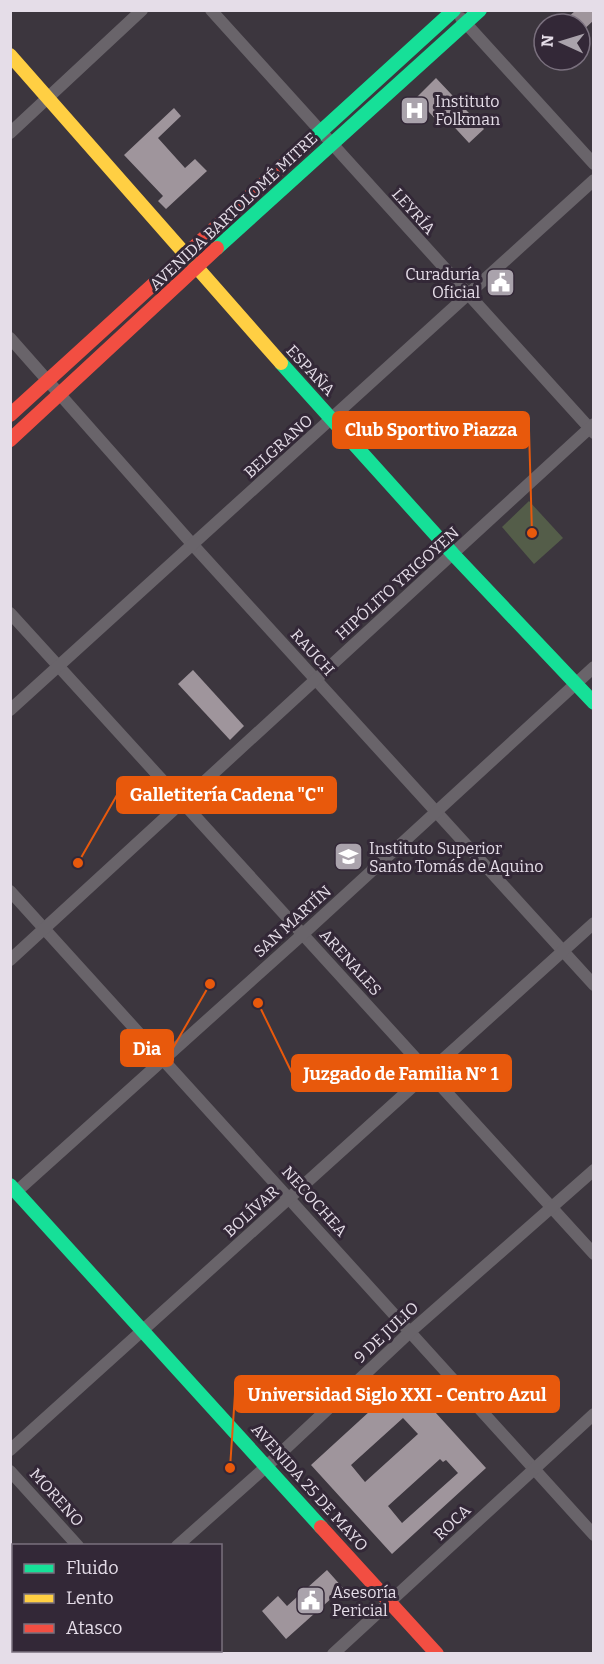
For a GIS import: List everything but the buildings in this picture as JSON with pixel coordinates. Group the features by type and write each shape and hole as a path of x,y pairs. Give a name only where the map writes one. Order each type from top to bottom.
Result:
{"main road":[{"name":"AVENIDA BARTOLOMÉ MITRE","path":"10,415 454,10"},
{"name":"AVENIDA BARTOLOMÉ MITRE","path":"10,440 330,144 480,10"},
{"name":"ESPAÑA","path":"10,55 195,268 333,418 453,554 594,703"},
{"name":"AVENIDA 25 DE MAYO","path":"12,1191 144,1330 437,1653"}],"street":[{"path":"10,133 142,10"},
{"name":"LEYRÍA","path":"211,10 330,144 592,428"},
{"path":"454,10 594,164"},
{"name":"BELGRANO","path":"10,710 594,180"},
{"name":"RAUCH","path":"10,338 193,545 438,811 594,985"},
{"name":"HIPÓLITO YRIGOYEN","path":"10,960 592,428"},
{"name":"ARENALES","path":"10,614 303,934 550,1209 594,1254"},
{"name":"SAN MARTÍN","path":"12,1191 303,934 594,667"},
{"name":"NECOCHEA","path":"10,891 164,1058 594,1535"},
{"name":"BOLÍVAR","path":"10,1450 594,923"},
{"name":"9 DE JULIO","path":"178,1544 268,1465 411,1331 594,1170"},
{"name":"ROCA","path":"333,1653 594,1414"},
{"name":"MORENO","path":"10,1471 77,1544"}],"green space":[{"path":"529,501 563,538 534,564 502,527"}],"traffic: fast":[{"path":"295,155 454,10"},
{"path":"217,248 480,10"},
{"path":"281,363 453,554 594,703"},
{"path":"10,1185 321,1527"}],"traffic: slow":[{"path":"10,55 281,363"}],"traffic: jam":[{"path":"10,415 295,155"},
{"path":"10,440 217,248"},
{"path":"321,1527 437,1654"}],"place":[{"name":"Instituto Folkman","path":"414,110"},
{"name":"Curaduría Oficial","path":"501,283"},
{"name":"Club Sportivo Piazza","path":"532,533"},
{"name":"Instituto Superior Santo Tomás de Aquino","path":"348,857"},
{"name":"Galletitería Cadena \"C\"","path":"78,863"},
{"name":"Dia","path":"210,984"},
{"name":"Juzgado de Familia N° 1","path":"258,1003"},
{"name":"Universidad Siglo XXI - Centro Azul","path":"230,1468"},
{"name":"Asesoría Pericial","path":"311,1601"}]}
